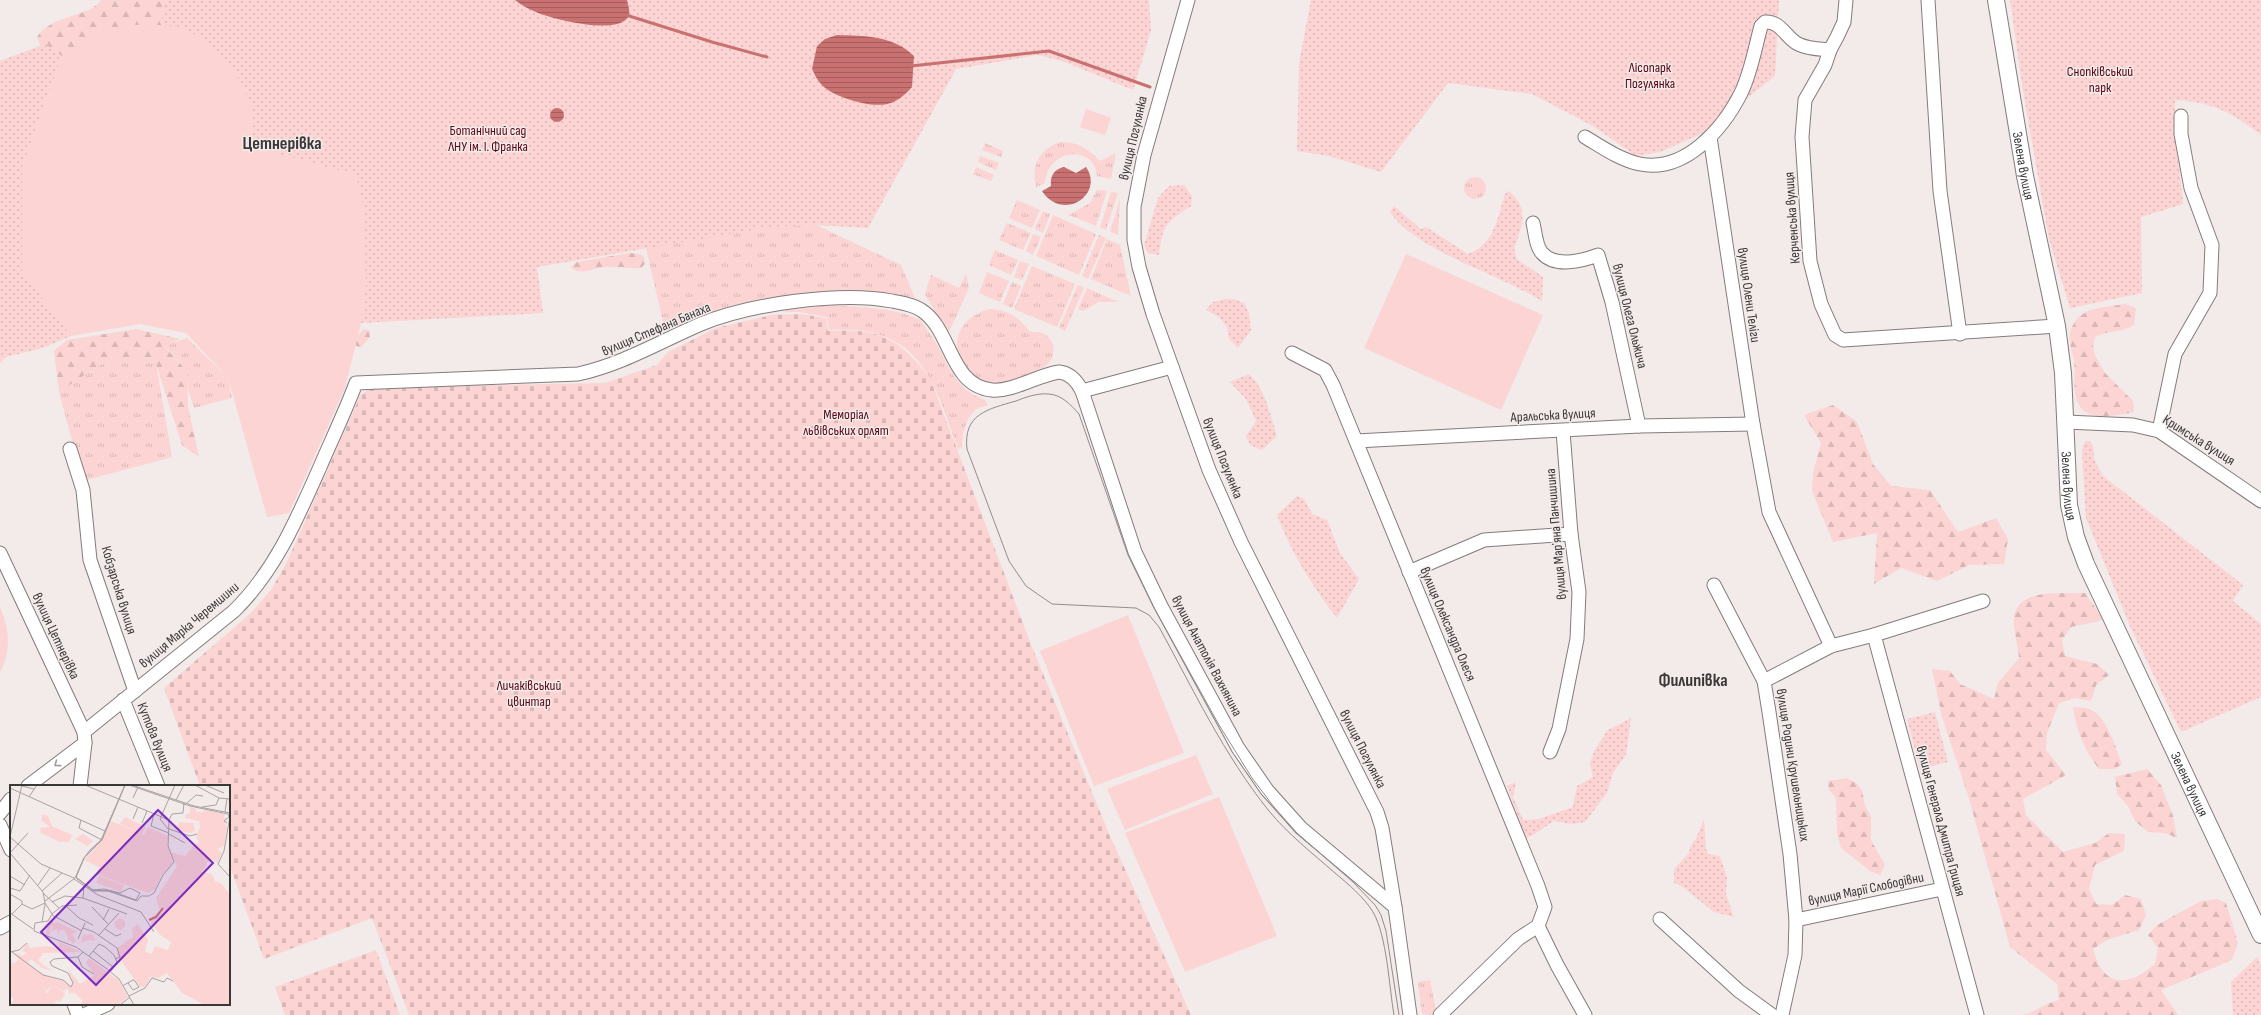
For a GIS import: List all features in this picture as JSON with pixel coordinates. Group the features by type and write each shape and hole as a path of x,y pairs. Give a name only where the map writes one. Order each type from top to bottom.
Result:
{"main road":[{"name":"Зелена вулиця","path":"1996,0 2024,176 2057,326 2063,374 2069,505 2076,537 2086,564 2261,935"}],"street":[{"name":"вулиця Погулянка","path":"1188,0 1146,147 1134,207 1134,240 1139,267 1172,367 1209,470 1241,542 1377,812 1382,828 1395,907 1410,1015"},
{"name":"Керченська вулиця","path":"1846,0 1844,22 1830,50 1825,65 1805,100 1802,137 1810,261 1821,304 1834,335 1843,340 1960,334 2057,326"},
{"path":"1928,0 1940,191 1960,334"},
{"path":"1585,136 1615,154 1640,164 1653,164 1674,160 1689,153 1710,137 1728,114 1741,92 1761,26 1765,22 1775,24 1797,44 1808,48 1830,50"},
{"path":"2159,431 2175,354 2210,293 2212,245 2191,188 2181,134 2181,116"},
{"name":"вулиця Олени Теліги","path":"1710,137 1753,424 1768,512 1831,646"},
{"name":"вулиця Олега Ольжича","path":"1533,223 1541,252 1550,259 1562,262 1598,255 1612,302 1639,426"},
{"name":"вулиця Стефана Банаха","path":"356,383 578,374 606,368 703,324 765,306 838,297 890,301 920,309 938,329 961,372 970,382 982,388 998,390 1053,373 1065,373"},
{"name":"вулиця Олександра Олеся","path":"1292,353 1325,370 1333,385 1489,763 1540,893 1545,908 1538,926"},
{"path":"1082,391 1172,367"},
{"name":"вулиця Анатолія Вахнянина","path":"1065,373 1075,380 1082,391 1135,552 1161,606 1238,748 1267,790 1301,828 1395,907"},
{"name":"вулиця Марка Черемшини","path":"29,785 85,738 123,700 234,611 255,589 265,575 291,530 356,383"},
{"name":"Кримська вулиця","path":"2066,422 2133,425 2159,431 2261,500"},
{"name":"Аральська вулиця","path":"1356,441 1639,426 1753,424"},
{"name":"вулиця Марʼяна Панчишина","path":"1550,752 1559,729 1577,639 1579,592 1571,534 1563,431"},
{"name":"Кобзарська вулиця","path":"70,449 83,490 90,560 135,691"},
{"path":"1409,572 1484,540 1571,534"},
{"name":"вулиця Цетнерівка","path":"0,553 85,738"},
{"path":"1714,585 1764,681"},
{"name":"вулиця Родини Крушельницьких","path":"1782,1015 1795,955 1796,920 1790,854 1764,681 1831,646 1874,635 1983,601"},
{"name":"вулиця Генерала Дмитра Грицая","path":"1874,635 1977,1015"},
{"name":"Кутова вулиця","path":"123,700 158,785"},
{"path":"80,785 85,738"},
{"path":"0,813 10,800"},
{"path":"0,825 10,848"},
{"name":"вулиця Марії Слободівни","path":"1796,920 1942,889"},
{"path":"1660,919 1739,991 1772,1015"},
{"path":"0,928 10,923"},
{"path":"1440,1015 1518,939 1538,926 1557,965 1585,1015"},
{"path":"74,1005 78,1015"},
{"path":"84,1015 106,1005"}],"green space":[{"path":"101,0 237,0 153,47 78,61 44,56 37,37 44,30 61,20 89,10 96,6"},
{"name":"Ботанічний сад ЛНУ ім. І. Франка","path":"166,0 1149,0 1151,31 1133,90 1065,62 1038,55 956,69 868,228 816,225 771,227 537,267 543,313 361,323 366,286 356,175 252,147 253,117 241,82 161,25"},
{"name":"Лісопарк Погулянка","path":"1311,0 1779,0 1775,76 1703,133 1660,152 1636,156 1593,126 1532,94 1448,83 1381,172 1329,156 1297,151 1299,63"},
{"name":"Снопківський парк","path":"2010,0 2261,0 2261,135 2231,114 2200,103 2175,100 2175,120 2183,204 2141,217 2142,293 2070,308 2049,239 2023,91"},
{"path":"131,25 160,25 177,27 190,32 203,40 226,61 236,74 250,102 253,116 252,147 356,175 364,209 366,286 361,323 345,388 289,513 267,517 228,378 186,333 140,324 71,336 22,271 22,167 62,56 83,40 106,31"},
{"path":"45,44 62,56 22,167 22,271 71,336 43,348 6,357 0,363 0,61"},
{"path":"1086,109 1111,118 1105,135 1080,127"},
{"path":"1060,142 1072,143 1082,147 1100,161 1116,153 1111,179 1097,176 1094,166 1088,159 1080,155 1071,154 1062,157 1054,163 1048,171 1045,183 1036,187 1035,172 1038,159 1047,149"},
{"path":"985,143 1003,151 1001,157 982,150"},
{"path":"980,156 999,163 996,170 978,162"},
{"path":"976,167 994,175 991,181 973,174"},
{"path":"1475,177 1483,180 1486,188 1483,196 1475,199 1467,196 1464,188 1467,180"},
{"path":"1184,185 1192,196 1191,206 1176,216 1167,225 1162,237 1159,255 1148,253 1144,245 1158,198 1169,186"},
{"path":"1097,190 1107,191 1096,226 1069,215 1090,203"},
{"path":"1509,191 1520,204 1522,211 1520,233 1514,249 1517,259 1543,277 1542,301 1525,291 1438,250 1402,226 1390,212 1394,206 1421,229 1426,227 1468,254 1477,250 1489,237 1497,221 1505,194"},
{"path":"1111,192 1118,193 1106,230 1100,228"},
{"path":"1120,198 1118,235 1110,232"},
{"path":"1017,200 1040,210 1032,228 1009,218"},
{"path":"1043,211 1050,214 1043,233 1035,229"},
{"path":"1053,215 1096,234 1079,275 1036,256"},
{"path":"1007,223 1031,233 1023,250 999,240"},
{"path":"816,225 901,265 915,298 881,293 843,291 796,296 732,305 665,330 646,248 771,227"},
{"path":"1033,234 1041,237 1033,255 1026,251"},
{"path":"1099,235 1106,238 1088,279 1082,276"},
{"path":"1107,239 1120,245 1131,296 1091,279"},
{"path":"995,250 1018,260 1011,275 989,265"},
{"path":"629,253 640,254 644,257 645,264 641,268 601,267 587,271 575,270 571,267 577,262"},
{"path":"1406,254 1543,315 1501,410 1364,348"},
{"path":"1020,261 1029,264 1022,280 1014,277"},
{"path":"1032,266 1075,284 1057,327 1014,309"},
{"path":"987,272 1009,281 1000,302 979,293"},
{"path":"966,274 969,288 948,334 925,294 931,275 959,288"},
{"path":"1012,282 1021,286 1012,308 1003,304"},
{"path":"1078,285 1084,288 1065,331 1059,328"},
{"path":"1087,288 1118,302 1099,302 1083,311 1078,309"},
{"path":"1233,299 1244,303 1249,313 1251,330 1238,348 1229,339 1227,327 1219,317 1206,310 1213,302"},
{"path":"2125,304 2136,308 2134,325 2129,328 2105,333 2095,337 2093,345 2095,355 2105,373 2133,401 2134,412 2106,416 2091,415 2081,408 2076,397 2074,385 2074,360 2070,340 2070,331 2076,320 2093,309"},
{"path":"833,305 888,310 908,315 921,321 935,341 957,380 973,395 985,400 987,405 976,409 966,423 963,433 962,448 958,449 940,399 930,378 918,360 902,346 883,336 859,330 829,330 827,317 800,312 785,312 785,310"},
{"path":"989,309 1007,312 1021,321 1029,331 1042,333 1048,337 1054,350 1051,359 1045,367 1010,382 998,385 984,384 972,377 963,367 958,354 957,341 962,328 972,317"},
{"name":"Личаківський цвинтар","path":"801,314 826,318 828,331 861,331 886,338 897,344 908,353 930,378 1032,647 1110,836 1191,1015 409,1015 372,918 264,959 230,867 230,785 200,785 164,688 250,614 271,590 287,562 361,394 374,387 605,383 657,365 668,352 716,328 771,315"},
{"path":"136,329 180,339 165,347 187,371 188,407 199,457 182,445 156,364 145,357 104,362 59,392 54,351 67,340"},
{"path":"365,329 369,331 370,337 361,347 356,346 358,336"},
{"path":"187,338 228,378 232,398 194,408 188,389 187,371 165,346"},
{"path":"145,357 156,364 172,457 83,481 59,392 104,362"},
{"path":"1249,374 1260,387 1270,411 1277,436 1262,450 1250,445 1246,436 1256,421 1246,399 1230,382"},
{"path":"1833,405 1857,422 1873,464 1891,486 1930,490 1958,532 1996,518 2008,539 2004,564 1969,565 1937,581 1901,568 1874,584 1877,533 1833,542 1812,491 1813,473 1821,443 1804,415"},
{"path":"2086,441 2089,441 2093,445 2094,459 2103,476 2243,585 2233,601 2261,624 2261,697 2181,732 2130,626 2086,518 2082,454 2083,444"},
{"path":"1297,496 1304,499 1312,514 1327,520 1340,553 1359,579 1337,618 1319,594 1303,568 1277,515"},
{"path":"2054,593 2085,593 2104,620 2071,627 2062,640 2065,656 2097,664 2109,675 2096,685 2091,701 2075,698 2059,703 2047,733 2046,750 2066,775 2023,799 2026,815 2063,852 2095,843 2109,833 2125,834 2124,851 2095,865 2089,889 2096,904 2112,905 2125,895 2141,899 2146,915 2139,930 2107,940 2093,949 2098,962 2110,977 2118,980 2126,980 2145,972 2155,964 2158,948 2148,935 2157,925 2201,901 2217,899 2226,903 2238,943 2232,960 2161,990 2178,1015 2022,1015 2059,1000 2057,984 2010,947 1968,795 1942,717 1932,669 1950,671 1960,684 1994,699 1998,683 2019,658 2014,622 2017,607 2033,596"},
{"path":"0,607 7,631 8,648 4,664 0,672"},
{"path":"1128,615 1184,753 1094,786 1040,651"},
{"path":"2073,707 2089,709 2100,717 2110,732 2122,764 2115,769 2099,769 2089,755 2082,740 2076,724"},
{"path":"1935,712 1948,762 1920,769 1907,719"},
{"path":"1631,718 1626,755 1613,773 1607,793 1585,822 1572,824 1554,821 1526,838 1507,786 1516,782 1513,797 1523,820 1539,819 1573,807 1577,786 1593,777 1590,763 1595,749 1608,730"},
{"path":"1196,755 1213,794 1125,830 1107,789"},
{"path":"2147,769 2161,785 2173,816 2177,838 2165,833 2148,832 2135,821 2128,806 2117,794 2115,777"},
{"path":"1847,778 1856,783 1862,790 1865,806 1871,816 1871,840 1885,865 1880,875 1870,871 1841,848 1837,833 1836,798 1829,790 1828,781"},
{"path":"1219,797 1277,936 1185,972 1125,833"},
{"path":"1704,819 1706,849 1708,854 1720,856 1727,878 1726,895 1734,917 1714,912 1683,887 1674,883 1674,869 1689,853 1691,845 1696,839"},
{"path":"376,950 400,1015 285,1015 275,987"},
{"path":"2257,957 2261,965 2261,1015 2233,1015 2231,982"},
{"path":"1430,980 1436,1010 1430,1015 1422,1014 1418,982"}],"shaded area":[{"path":"515,0 627,0 629,15 623,21 613,25 600,26 556,19 533,11"},
{"path":"837,35 878,38 887,40 906,49 914,56 912,87 897,100 880,105 862,103 834,94 822,85 812,69 817,46 825,39"},
{"path":"557,108 562,110 564,115 562,120 557,122 552,120 550,115 552,110"},
{"path":"1064,167 1076,173 1086,167 1090,177 1090,187 1086,195 1079,201 1070,205 1060,205 1051,200 1042,191 1051,186 1052,176 1058,169"}],"waterway":[{"path":"626,15 712,42 767,57"},
{"path":"911,66 1049,51 1150,87"}],"tram line":[{"path":"1394,1015 1384,947 1378,922 1373,912 1356,891 1284,828 1253,790 1223,745 1159,627 1149,615 1136,608 1052,604 1026,586 1009,561 967,449 969,428 973,421 987,410 1032,396 1045,394 1062,398 1079,414 1128,555 1153,606 1219,725 1252,778 1274,807 1297,833 1353,882 1375,905 1381,915 1386,931 1399,1015"}],"district":[{"name":"Цетнерівка","path":"282,143"},
{"name":"Филипівка","path":"1693,680"}],"park label":[{"name":"Меморіал львівських орлят","path":"846,422"}]}
